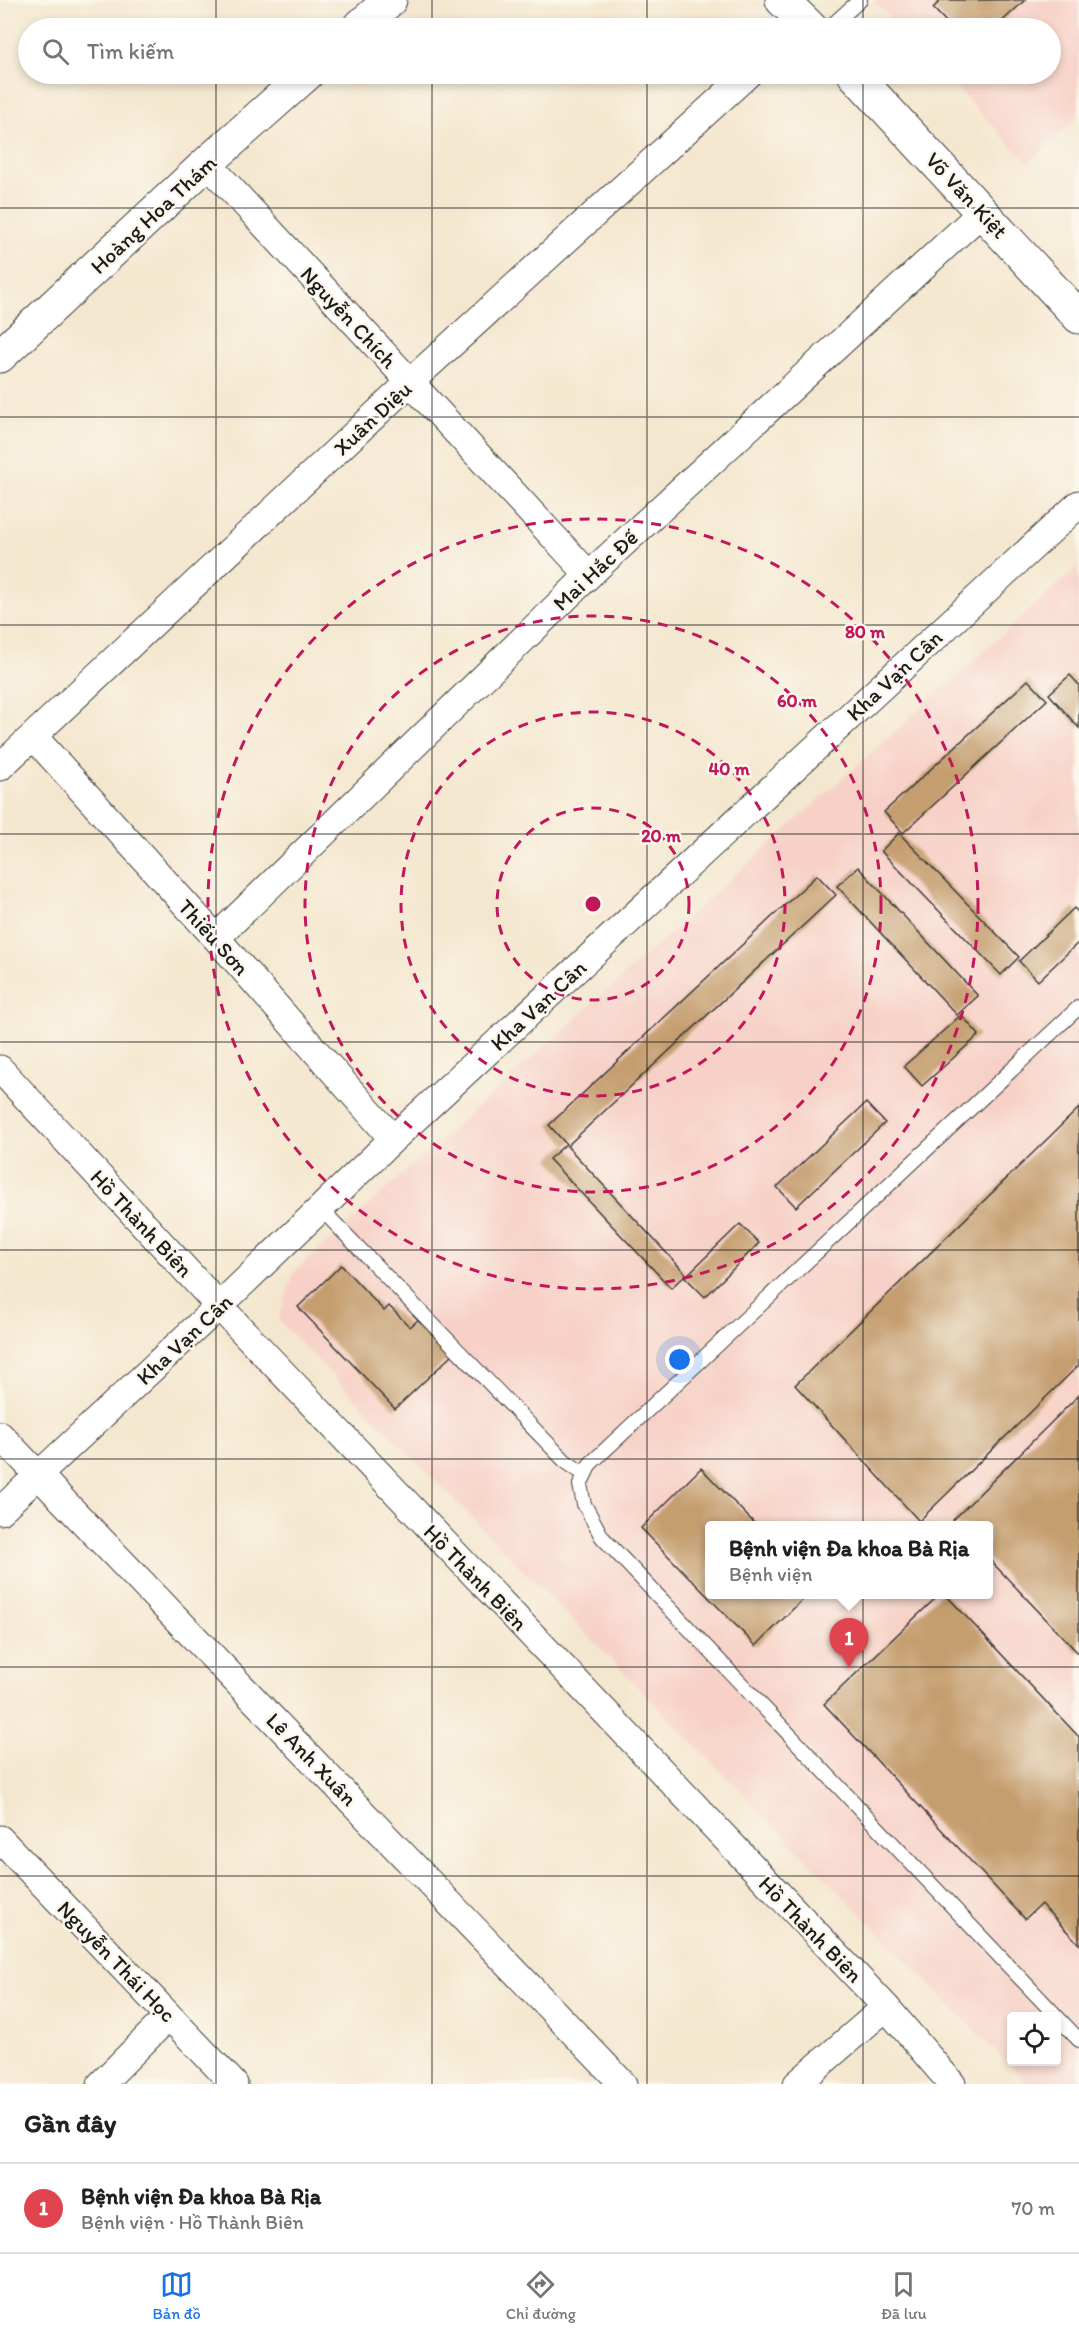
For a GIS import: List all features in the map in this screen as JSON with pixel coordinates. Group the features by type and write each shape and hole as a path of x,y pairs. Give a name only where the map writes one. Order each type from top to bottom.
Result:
{"street":[{"path":"369,18 390,0"},
{"name":"Hoàng Hoa Thám","path":"0,356 207,163 296,84"},
{"name":"Xuân Diệu","path":"0,767 409,383 737,84"},
{"name":"Võ Văn Kiệt","path":"863,84 1079,317"},
{"name":"Nguyễn Chích","path":"207,163 589,575"},
{"name":"Mai Hắc Đế","path":"216,938 589,575 983,211"},
{"name":"Kha Vạn Cân","path":"0,1510 38,1477 393,1139 1079,504"},
{"name":"Thiếu Sơn","path":"33,736 216,938 393,1139"},
{"name":"Hồ Thành Biên","path":"0,1069 219,1306 886,2007 952,2084"},
{"name":"Lê Anh Xuân","path":"0,1435 623,2084"},
{"name":"Nguyễn Thái Học","path":"3,1847 234,2084"},
{"path":"797,2084 886,2007"},
{"path":"101,2084 169,2016"}],"lane":[{"path":"815,18 860,0"},
{"path":"1079,1007 590,1464 580,1485 584,1504 602,1537 1079,2040"},
{"path":"321,1209 565,1461 584,1474"}],"shaded area":[{"path":"873,0 1079,0 1079,115 1028,163 953,84 1061,84 1061,18 890,18"},
{"path":"1079,566 1079,2084 1028,2084 1010,2066 1061,2066 1061,2012 1007,2012 1007,2063 278,1320 294,1272"}],"building":[{"path":"938,0 1025,0 1006,18 942,18 933,8 939,2"},
{"path":"1070,675 1079,685 1079,728 1049,694"},
{"path":"1028,680 1047,700 903,833 884,812"},
{"path":"899,833 1019,957 1001,975 881,851"},
{"path":"858,867 978,996 957,1015 837,886"},
{"path":"817,875 836,895 567,1146 686,1274 671,1288 549,1159 566,1144 549,1125"},
{"path":"1074,908 1079,913 1079,942 1038,981 1019,961"},
{"path":"961,1015 979,1035 922,1086 904,1066"},
{"path":"866,1103 885,1123 796,1207 777,1187"},
{"path":"1079,1108 1079,1365 919,1521 795,1385"},
{"path":"740,1224 759,1243 705,1297 685,1277"},
{"path":"341,1265 384,1311 389,1306 410,1327 419,1319 453,1354 395,1409 298,1307"},
{"path":"1079,1395 1079,1654 993,1563 993,1521 953,1520"},
{"path":"701,1468 752,1521 705,1521 705,1594 641,1528"},
{"path":"710,1599 803,1599 756,1646"},
{"path":"935,1599 950,1599 1079,1737 1079,1944 1041,1904 1025,1919 824,1704"}],"place":[{"name":"Bệnh viện Đa khoa Bà Rịa","path":"849,1668"}]}
